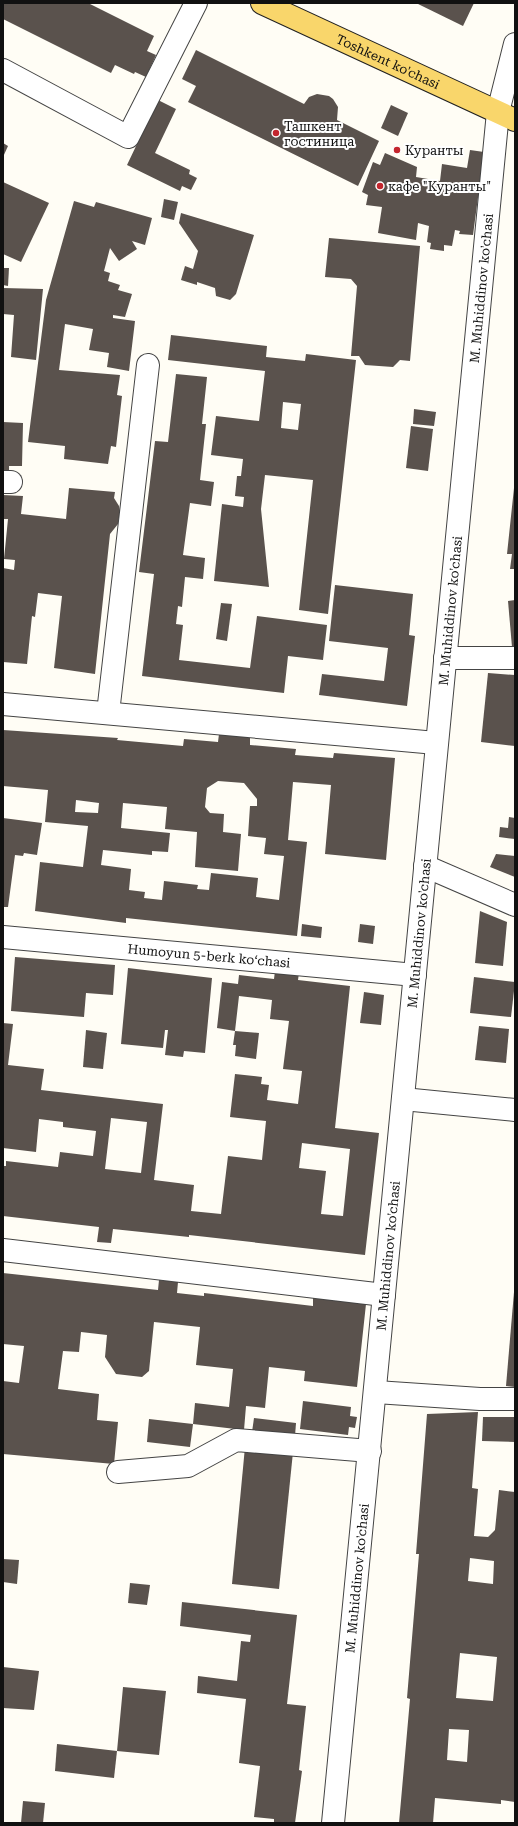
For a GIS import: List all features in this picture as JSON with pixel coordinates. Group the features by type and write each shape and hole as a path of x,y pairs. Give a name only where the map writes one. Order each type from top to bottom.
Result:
{"main road":[{"name":"Toshkent ko'chasi","path":"262,3 507,116"}],"street":[{"path":"3,70 128,137 196,3"},
{"name":"M. Muhiddinov ko'chasi","path":"333,1823 376,1392 436,743 515,44"},
{"path":"108,713 148,365"},
{"path":"446,658 515,658"},
{"path":"3,704 436,743"},
{"path":"425,866 515,905"},
{"name":"Humoyun 5-berk koʻchasi","path":"3,937 414,975"},
{"path":"403,1099 515,1110"},
{"path":"3,1250 384,1295"},
{"path":"376,1392 480,1399 515,1399"},
{"path":"118,1472 188,1466 236,1440 370,1451"}],"building":[{"path":"3,3 88,3 154,36 147,51 156,55 146,77 135,72 134,74 115,65 111,73 3,19"},
{"path":"416,3 474,3 463,26"},
{"path":"196,50 304,104 309,97 317,94 329,96 333,99 338,107 337,120 379,141 358,186 188,102 196,86 182,79"},
{"path":"158,100 176,109 155,153 190,170 189,174 197,178 191,190 182,186 180,191 127,165"},
{"path":"391,105 408,113 398,136 381,128"},
{"path":"3,143 8,146 3,157"},
{"path":"470,150 484,152 473,235 459,234 460,231 455,230 452,246 444,245 444,251 430,249 431,243 427,242 429,226 418,223 416,240 378,233 382,207 366,205 368,195 362,192 373,162 380,165 385,153 417,167 416,177 440,181 442,164 467,168"},
{"path":"3,182 49,203 21,262 3,254"},
{"path":"164,199 178,202 174,220 161,217"},
{"path":"74,201 94,207 96,202 152,218 145,245 132,241 137,249 119,261 110,248 104,271 110,273 108,281 120,285 118,290 132,294 125,317 113,315 113,318 135,321 129,371 107,367 109,353 89,350 93,329 65,324 59,370 120,375 117,395 122,396 116,447 111,446 108,464 64,459 65,446 28,442 46,300"},
{"path":"181,213 254,235 236,294 230,300 216,296 215,288 197,282 197,285 181,280 185,266 193,269 198,251 179,223"},
{"path":"329,238 420,246 410,361 400,360 393,367 365,365 359,356 351,356 357,286 351,279 325,277"},
{"path":"3,268 9,268 8,286 3,285"},
{"path":"3,288 43,289 36,360 11,357 14,315 3,314"},
{"path":"171,335 267,346 266,357 305,361 306,354 356,360 328,614 299,610 313,480 265,475 261,509 269,587 214,581 222,504 243,507 244,497 235,496 237,476 241,476 243,459 211,455 216,416 259,421 265,371 168,360","holes":["283,402 301,404 298,430 281,428"]},
{"path":"176,374 207,377 202,424 206,424 200,480 214,482 211,506 190,503 183,555 205,558 203,579 185,577 182,607 178,606 176,624 183,625 179,660 250,668 257,616 327,625 323,660 288,656 284,693 142,676 154,574 139,572 155,441 168,442"},
{"path":"414,409 436,412 434,426 413,424"},
{"path":"3,422 23,423 22,466 9,466 9,471 3,471"},
{"path":"411,426 433,429 428,471 406,468"},
{"path":"69,488 115,492 114,498 120,511 118,524 110,534 95,674 54,668 62,596 38,593 35,617 32,616 27,664 3,662 3,568 14,570 15,560 4,559 8,519 3,519 3,495 23,496 21,514 66,519"},
{"path":"514,488 515,569 510,569 512,554 507,554"},
{"path":"335,585 413,594 409,635 415,636 407,706 319,695 322,674 384,681 388,648 329,641"},
{"path":"515,600 515,646 512,647 508,601"},
{"path":"221,603 232,604 227,641 216,639"},
{"path":"488,673 515,675 515,746 481,742"},
{"path":"3,730 118,738 117,740 183,746 184,739 218,742 219,734 234,730 250,738 250,745 296,749 295,755 333,758 334,753 395,758 386,860 325,854 331,785 293,782 288,840 307,842 297,936 126,918 126,923 35,911 40,862 83,867 88,826 45,822 48,790 3,786","holes":["218,781 244,783 257,799 257,806 250,806 248,836 266,838 264,854 284,856 279,900 256,897 258,878 211,873 209,890 197,889 198,885 164,881 162,900 144,898 145,892 129,890 131,869 101,865 103,850 152,855 152,851 168,852 170,833 121,828 123,803 167,807 165,829 197,832 195,867 238,871 241,834 223,832 224,814 210,813 205,807 207,788","76,800 99,803 98,813 75,812"]},
{"path":"509,817 515,818 515,839 499,837 500,827 508,828"},
{"path":"3,818 42,823 37,855 24,853 23,856 15,855 8,907 3,907"},
{"path":"496,854 515,856 515,877 490,867"},
{"path":"480,911 507,922 503,966 475,963"},
{"path":"302,924 322,927 321,938 301,936"},
{"path":"360,924 375,926 373,944 358,942"},
{"path":"15,957 115,965 113,995 86,993 84,1017 11,1011"},
{"path":"128,968 212,978 205,1053 184,1051 183,1057 165,1055 168,1030 165,1030 163,1048 121,1044"},
{"path":"275,971 299,973 298,980 350,986 335,1128 379,1133 365,1255 189,1235 189,1237 113,1229 111,1243 97,1242 99,1227 3,1216 3,1166 6,1166 6,1161 58,1167 60,1152 93,1156 96,1131 63,1127 63,1122 39,1119 36,1152 3,1148 3,1023 13,1024 8,1065 44,1069 41,1090 163,1104 154,1180 194,1185 191,1211 221,1214 228,1156 262,1160 266,1121 230,1117 235,1074 262,1077 261,1084 269,1085 267,1100 298,1104 302,1071 283,1069 289,1021 270,1019 272,1000 239,996 235,1031 217,1028 222,982 238,984 239,975 274,979","holes":["111,1118 147,1122 141,1173 105,1169","302,1143 350,1149 343,1216 321,1214 326,1171 299,1168"]},
{"path":"474,977 515,982 511,1017 470,1013"},
{"path":"364,992 384,995 381,1025 360,1023"},
{"path":"479,1026 509,1029 506,1063 475,1060"},
{"path":"86,1030 107,1033 103,1069 83,1067"},
{"path":"235,1031 259,1033 256,1059 235,1056 236,1045 233,1045"},
{"path":"3,1273 158,1290 159,1280 178,1282 177,1293 204,1296 204,1293 313,1306 313,1298 366,1304 357,1387 304,1381 305,1371 269,1367 265,1408 246,1406 244,1430 193,1424 195,1403 229,1407 233,1369 196,1365 200,1327 154,1322 149,1371 142,1377 116,1374 105,1357 107,1335 81,1332 79,1352 63,1351 58,1389 99,1394 97,1420 118,1422 114,1464 3,1454 3,1381 19,1383 24,1346 3,1344"},
{"path":"515,1292 515,1387 506,1386"},
{"path":"303,1401 351,1407 350,1416 357,1417 355,1428 349,1427 348,1435 300,1429"},
{"path":"478,1412 472,1488 478,1489 474,1536 488,1537 495,1530 499,1490 515,1492 515,1802 501,1800 501,1804 435,1798 433,1823 399,1823 410,1699 407,1698 419,1554 416,1554 427,1414","holes":["470,1558 494,1561 493,1584 468,1581","460,1653 497,1657 493,1701 456,1698","449,1729 469,1730 467,1762 447,1760"]},
{"path":"483,1417 515,1417 515,1442 482,1441"},
{"path":"254,1418 296,1423 295,1436 252,1432"},
{"path":"149,1419 193,1424 190,1447 147,1442"},
{"path":"245,1447 293,1452 279,1589 232,1584"},
{"path":"3,1559 19,1560 17,1584 3,1582"},
{"path":"130,1583 150,1585 147,1605 128,1603"},
{"path":"182,1602 297,1615 287,1704 306,1706 299,1770 302,1771 295,1823 274,1823 274,1819 254,1817 260,1766 239,1763 246,1699 197,1693 198,1676 237,1681 241,1641 250,1642 251,1635 180,1626"},
{"path":"3,1667 39,1671 34,1710 3,1708"},
{"path":"123,1687 166,1691 159,1755 117,1751"},
{"path":"57,1744 117,1751 114,1778 55,1771"},
{"path":"23,1801 45,1803 43,1823 21,1823"}],"place":[{"name":"Ташкент гостиница","path":"276,133"},
{"name":"Куранты","path":"397,150"},
{"name":"кафе \"Куранты\"","path":"380,186"}]}
